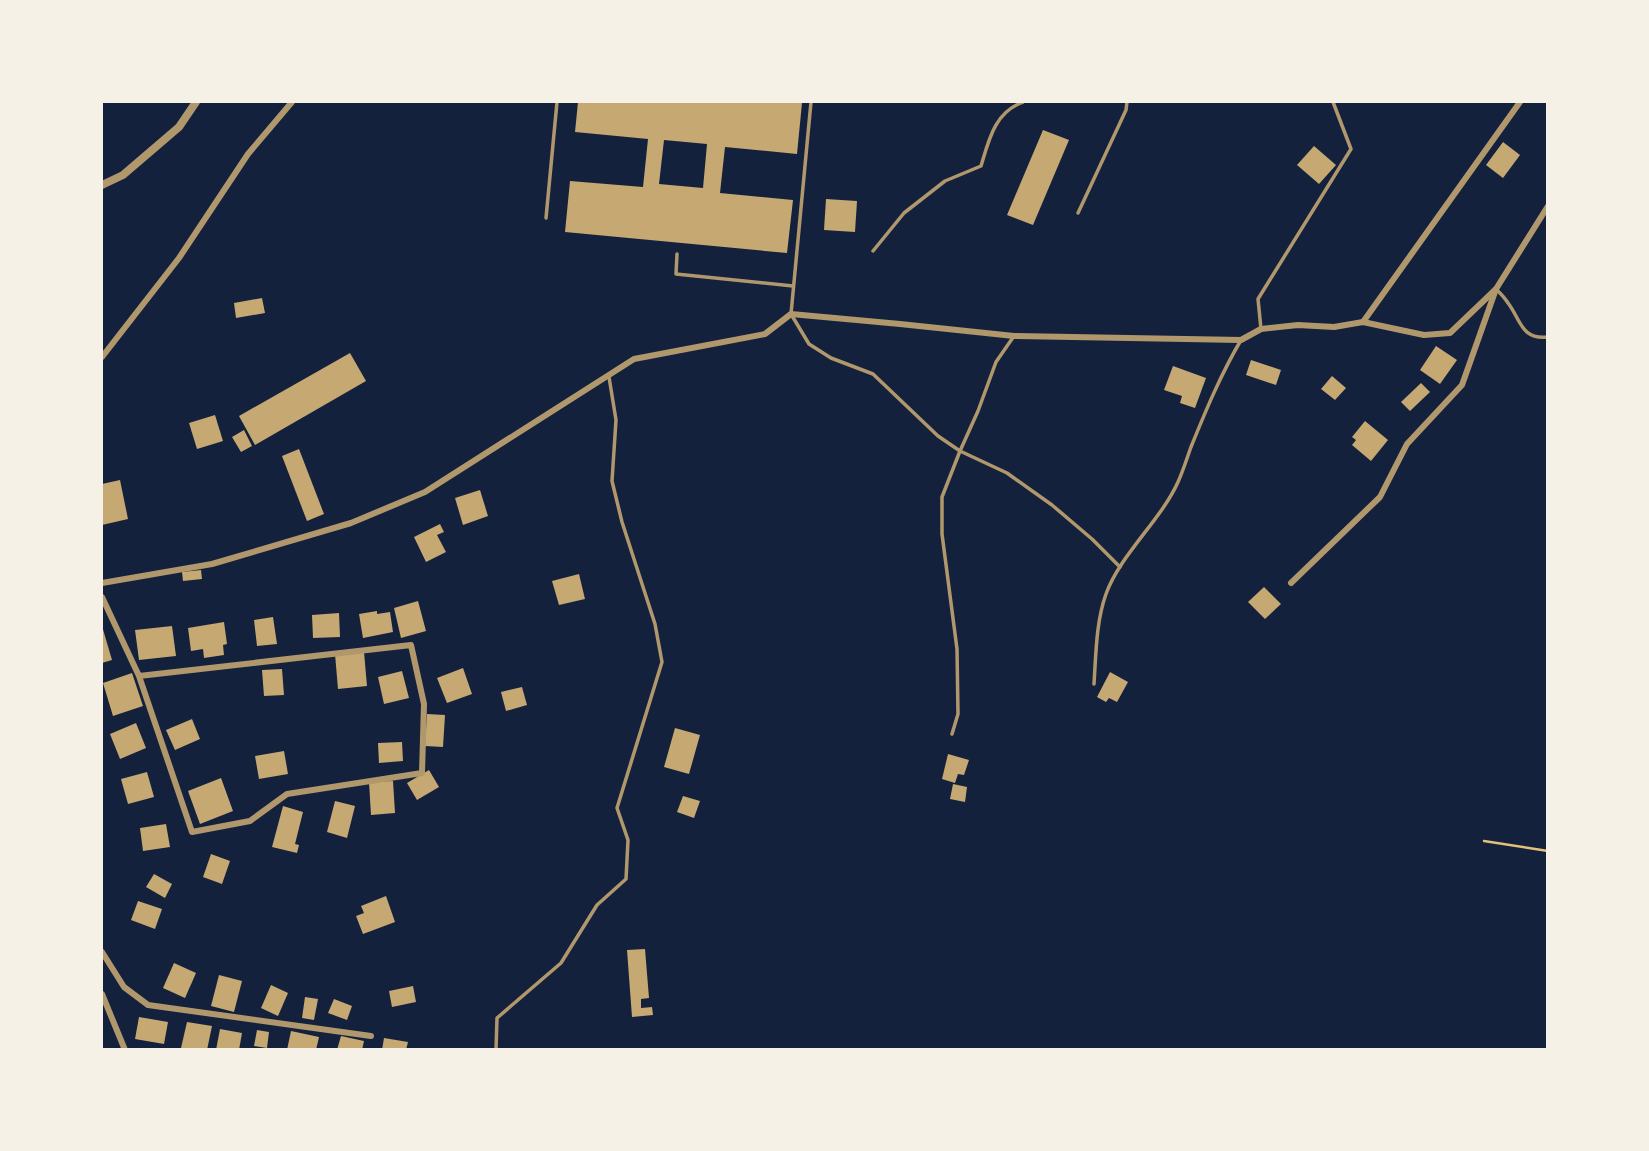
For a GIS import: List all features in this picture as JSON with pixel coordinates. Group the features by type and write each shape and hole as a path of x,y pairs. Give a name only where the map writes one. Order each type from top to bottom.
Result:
{"street":[{"path":"102,185 123,175 179,127 197,102"},
{"path":"102,357 178,258 247,154 292,102"},
{"path":"1363,322 1520,102"},
{"path":"1291,583 1380,497 1407,444 1462,385 1496,289 1548,206"},
{"path":"102,583 212,564 351,523 425,492 634,359 765,334 791,314 1014,336 1241,340 1261,329 1298,325 1334,327 1363,322 1424,335 1450,333 1496,289"},
{"path":"102,597 139,676 192,832 250,821 287,794 422,772 424,704 411,645 139,676"},
{"path":"102,952 124,987 148,1004 371,1035"},
{"path":"102,994 125,1049"}],"lane":[{"path":"546,218 558,102"},
{"path":"811,102 791,314 809,344 831,358 873,374 938,436 1007,473 1052,505 1120,567"},
{"path":"873,251 904,213 945,181 981,166 991,131 1010,106 1023,102"},
{"path":"1078,213 1126,110 1127,102"},
{"path":"1261,329 1258,299 1351,149 1333,102"},
{"path":"677,254 676,274 794,286"},
{"path":"1496,289 1508,303 1525,332 1539,338 1548,337"},
{"path":"952,734 958,714 957,649 942,534 942,497 996,362 1014,336"},
{"path":"1094,684 1098,632 1107,593 1120,567 1178,484 1224,369 1241,340"},
{"path":"495,1049 498,1018 561,963 597,905 626,879 628,840 617,808 662,662 655,624 622,522 612,481 616,420 608,374"}],"path":[{"path":"1484,841 1548,851"}],"building":[{"path":"578,102 802,103 797,154 725,147 720,193 793,200 787,253 565,232 570,181 643,187 648,139 575,132","holes":["664,140 707,144 703,188 659,184"]},
{"path":"1043,130 1069,140 1033,225 1007,215"},
{"path":"1503,142 1520,155 1503,178 1486,165"},
{"path":"1314,146 1336,165 1319,184 1297,165"},
{"path":"826,199 857,201 855,232 824,230"},
{"path":"262,298 265,313 236,318 234,303"},
{"path":"1436,346 1457,360 1440,384 1420,370"},
{"path":"350,353 366,381 255,445 239,416"},
{"path":"1251,360 1281,370 1276,385 1246,375"},
{"path":"1173,366 1206,378 1195,408 1180,403 1182,396 1164,390"},
{"path":"1332,376 1346,388 1335,400 1321,389"},
{"path":"1421,383 1430,392 1410,411 1401,402"},
{"path":"215,415 223,441 197,449 189,423"},
{"path":"1365,421 1388,440 1371,461 1352,445 1356,440 1352,437"},
{"path":"244,430 252,446 241,452 232,437"},
{"path":"299,449 324,514 307,521 282,456"},
{"path":"120,480 128,519 102,525 102,484"},
{"path":"480,490 488,516 463,525 455,498"},
{"path":"440,524 444,532 437,535 446,552 426,562 414,537"},
{"path":"201,570 202,579 183,581 182,572"},
{"path":"579,574 585,599 559,605 552,581"},
{"path":"1264,587 1281,604 1265,619 1248,602"},
{"path":"418,601 426,631 401,638 394,608"},
{"path":"377,611 377,614 390,612 393,632 363,638 359,614"},
{"path":"339,613 340,637 313,638 312,615"},
{"path":"273,617 277,644 257,646 254,620"},
{"path":"224,622 227,644 223,645 224,655 204,658 203,649 191,651 188,628"},
{"path":"102,626 112,660 102,663"},
{"path":"172,626 176,656 139,660 135,630"},
{"path":"364,652 367,686 338,689 335,654"},
{"path":"463,668 472,694 447,703 437,678"},
{"path":"282,669 284,695 264,696 262,670"},
{"path":"402,671 409,698 384,704 378,677"},
{"path":"1110,672 1128,682 1117,702 1109,698 1106,702 1097,697"},
{"path":"132,673 143,706 113,716 103,683"},
{"path":"522,687 527,705 506,711 501,692"},
{"path":"427,714 445,715 443,747 425,746"},
{"path":"192,719 200,739 175,750 166,730"},
{"path":"136,723 146,748 120,759 110,734"},
{"path":"675,728 700,735 689,774 664,767"},
{"path":"402,742 403,761 379,763 378,743"},
{"path":"284,751 288,774 259,779 255,756"},
{"path":"948,754 969,760 964,775 958,774 955,783 942,779"},
{"path":"429,770 439,787 417,800 407,783"},
{"path":"147,772 154,797 128,804 121,779"},
{"path":"221,778 233,811 200,824 188,791"},
{"path":"393,781 395,813 371,815 369,782"},
{"path":"953,784 967,787 965,802 950,799"},
{"path":"683,796 700,801 694,818 677,812"},
{"path":"335,801 355,806 347,838 327,832"},
{"path":"283,806 303,812 295,844 299,845 297,853 272,847"},
{"path":"166,824 170,847 143,851 140,828"},
{"path":"211,854 230,861 222,884 203,877"},
{"path":"154,874 172,884 165,898 146,887"},
{"path":"386,896 395,922 363,934 356,916 364,913 361,906"},
{"path":"138,901 162,909 155,929 131,920"},
{"path":"645,949 649,998 641,999 641,1008 652,1007 653,1015 632,1017 627,950"},
{"path":"174,963 196,973 185,998 163,988"},
{"path":"219,975 242,981 234,1012 211,1006"},
{"path":"271,985 288,993 278,1016 261,1008"},
{"path":"413,986 416,1002 392,1007 389,991"},
{"path":"305,997 318,999 314,1020 302,1018"},
{"path":"334,999 352,1006 347,1020 328,1013"},
{"path":"139,1017 168,1022 164,1044 135,1039"},
{"path":"187,1022 212,1026 207,1050 181,1048"},
{"path":"220,1029 242,1033 239,1050 216,1050"},
{"path":"257,1030 269,1032 267,1048 254,1046"},
{"path":"291,1031 319,1037 316,1050 287,1050"},
{"path":"341,1036 364,1041 362,1050 337,1050"},
{"path":"384,1038 408,1042 406,1050 382,1050"}]}
